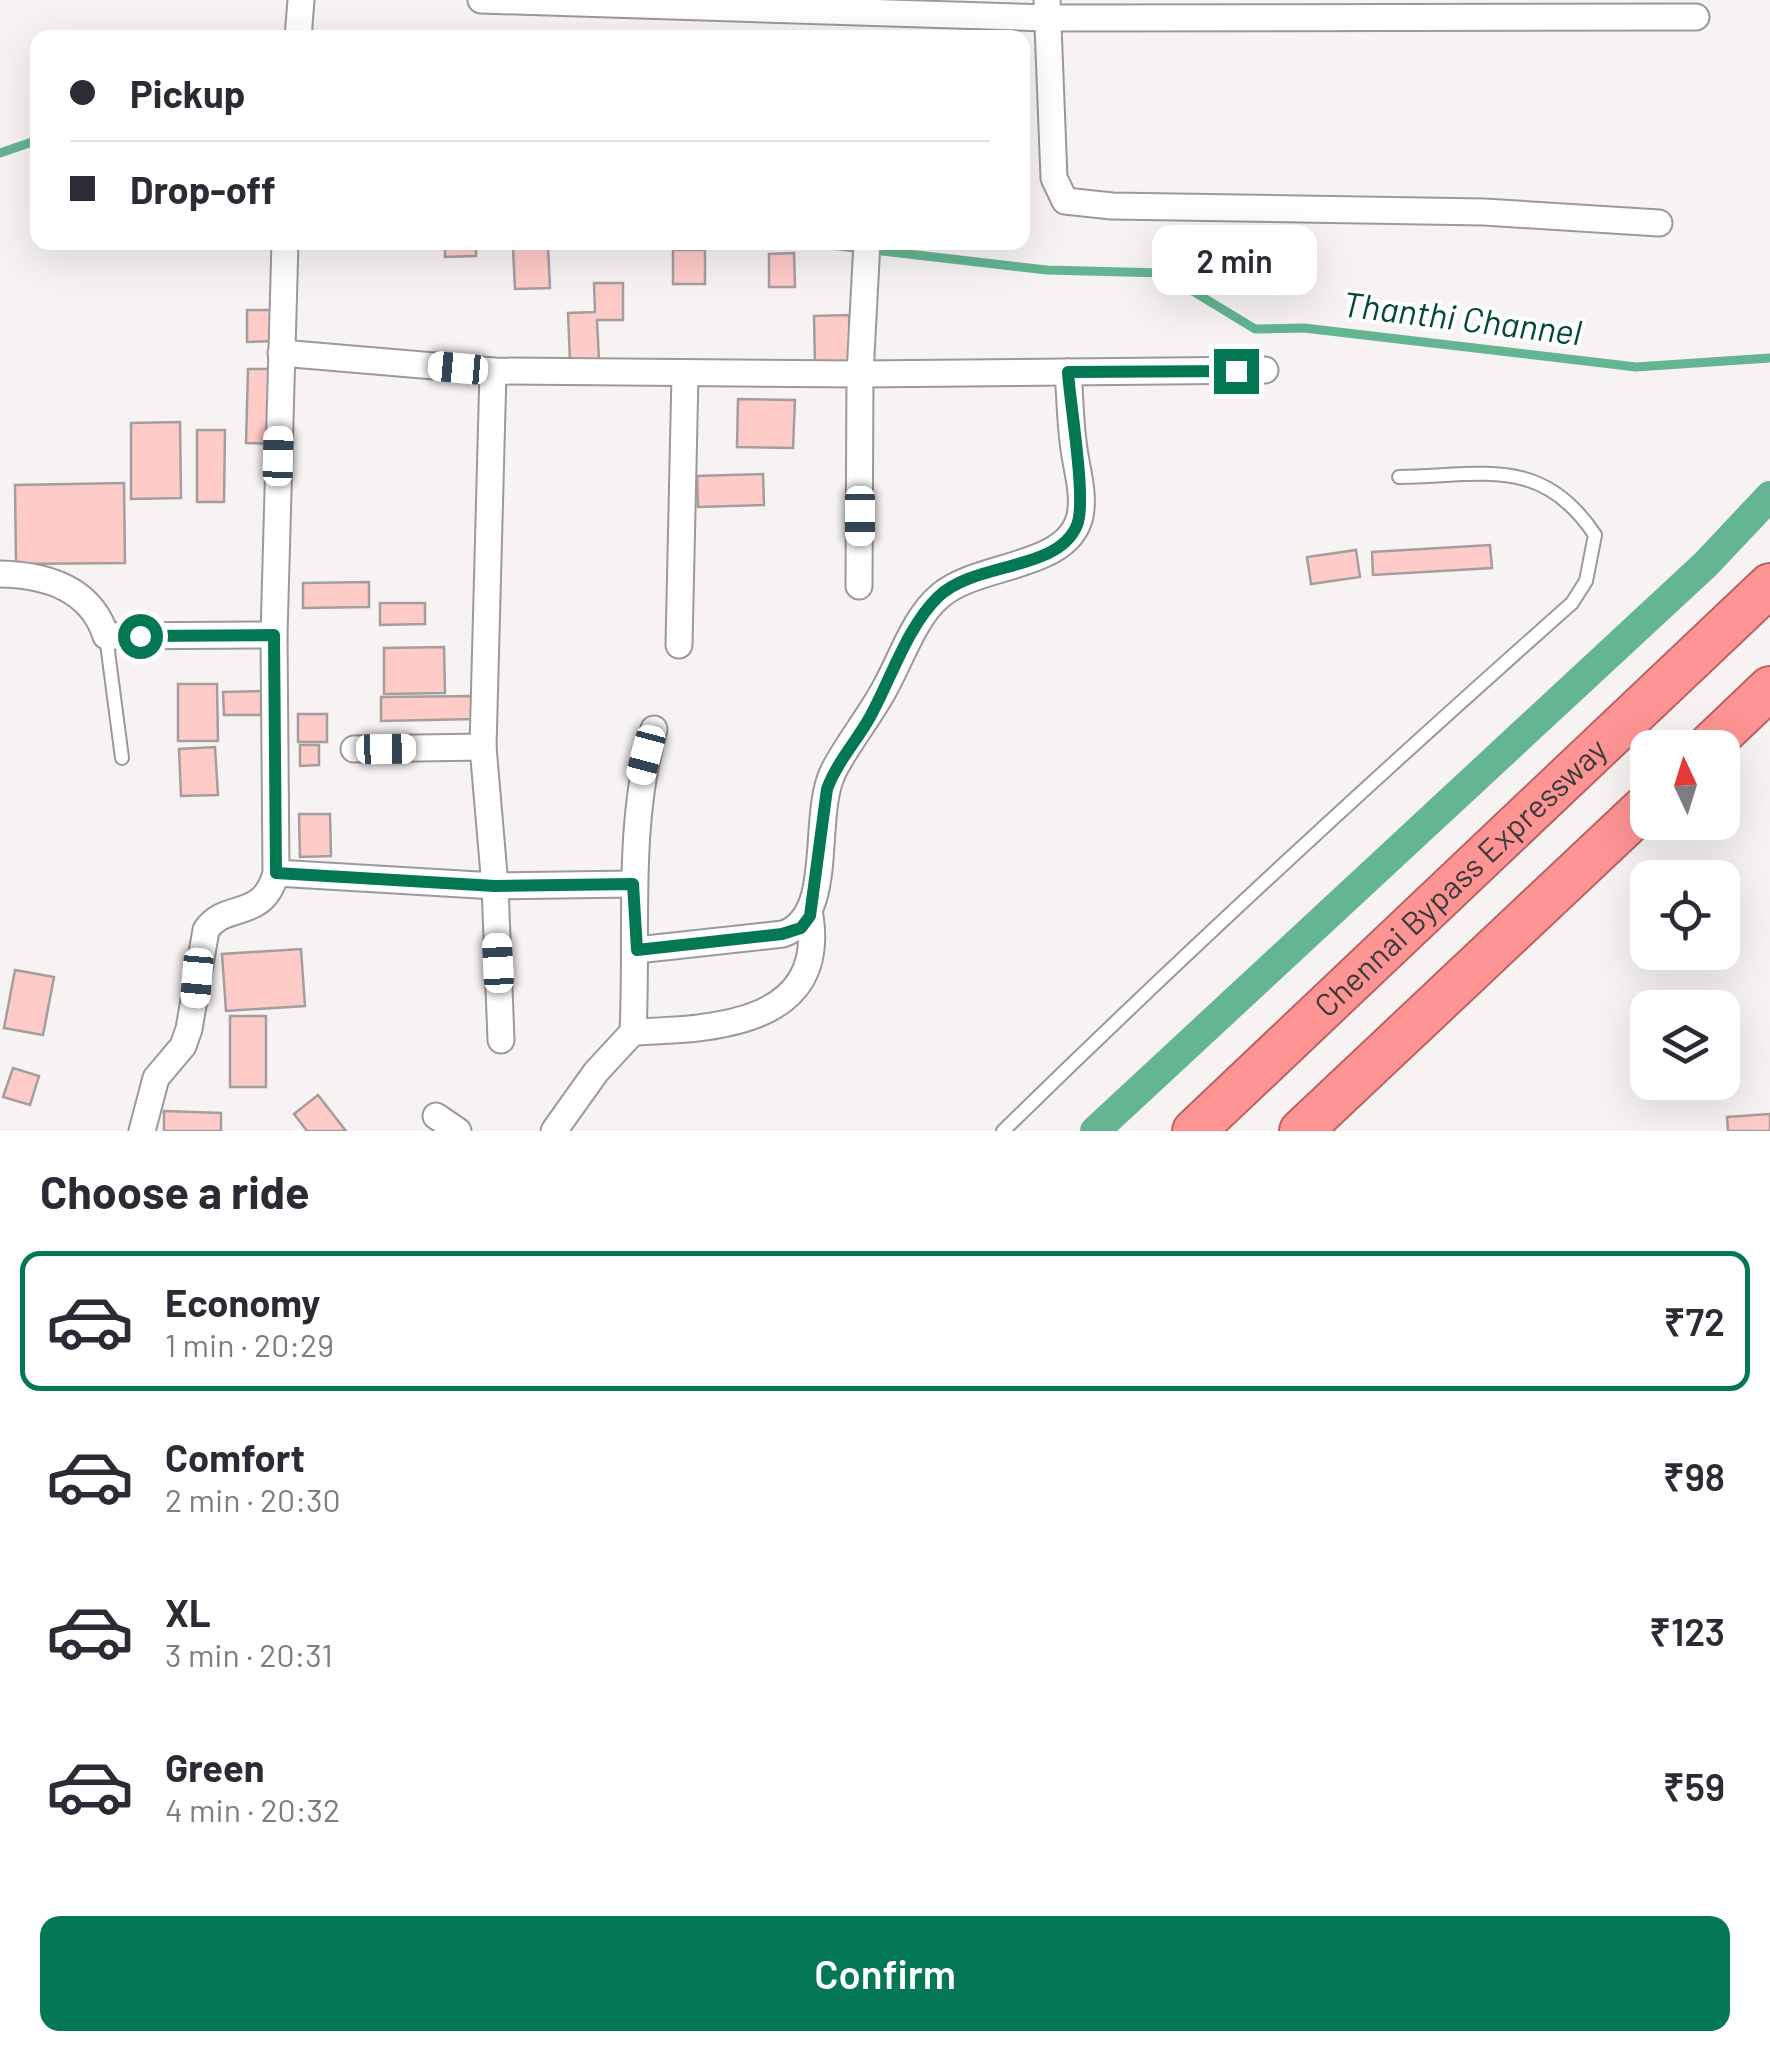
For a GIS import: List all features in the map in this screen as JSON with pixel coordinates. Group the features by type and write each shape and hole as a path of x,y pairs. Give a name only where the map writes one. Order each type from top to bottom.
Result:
{"highway":[{"name":"Chennai Bypass Expressway","path":"1194,1131 1770,585"},
{"path":"1726,730 1770,688"},
{"path":"1301,1131 1630,821"}],"street":[{"path":"299,30 301,0"},
{"path":"482,0 866,26 1047,9 1696,17"},
{"path":"1047,9 1054,178 1066,201 1112,206 1484,212 1658,223"},
{"path":"142,1131 156,1078 184,1046 206,930 213,920 255,906 271,890 276,873 274,635 286,250"},
{"path":"860,586 860,374 867,250"},
{"path":"281,352 493,372 685,375 1265,370"},
{"path":"493,372 483,747 502,1040"},
{"path":"633,1032 700,1029 770,1009 789,996 804,977 811,958 810,916 827,789 834,770 868,721 921,620 938,596 968,576 1053,552 1076,528 1081,494 1068,372"},
{"path":"679,645 685,375"},
{"path":"0,574 71,587 99,614 106,636 274,635"},
{"path":"554,1131 596,1072 633,1032 637,950 633,884 639,782 654,729"},
{"path":"354,749 483,747"},
{"path":"276,873 495,886 633,884"},
{"path":"637,950 782,934 801,928 810,916"},
{"path":"436,1116 458,1131"}],"lane":[{"path":"1003,1131 1398,757 1572,603 1586,581 1595,536 1579,511 1552,487 1520,476 1398,477"},
{"path":"106,636 122,758"}],"building":[{"path":"445,250 476,250 476,256 445,257"},
{"path":"513,250 548,250 550,288 515,289"},
{"path":"673,250 705,250 705,284 673,284"},
{"path":"794,253 795,287 769,287 769,254"},
{"path":"594,283 623,283 623,320 597,320 599,360 570,361 568,313 595,312"},
{"path":"247,310 273,310 274,341 247,342"},
{"path":"849,315 850,365 815,365 814,316"},
{"path":"248,369 276,369 275,444 246,443"},
{"path":"738,399 795,400 793,448 737,447"},
{"path":"180,422 181,498 131,499 131,423"},
{"path":"197,430 225,430 224,502 197,502"},
{"path":"763,474 764,505 698,507 697,476"},
{"path":"124,483 125,563 16,564 15,485"},
{"path":"1490,545 1492,568 1373,575 1372,552"},
{"path":"1356,550 1360,577 1311,584 1307,557"},
{"path":"369,582 369,607 303,608 303,583"},
{"path":"380,603 425,603 425,624 380,625"},
{"path":"444,647 445,693 384,694 384,648"},
{"path":"178,684 217,684 218,741 178,741"},
{"path":"261,691 261,715 224,715 223,692"},
{"path":"475,696 475,719 381,721 381,697"},
{"path":"298,714 327,714 327,742 298,742"},
{"path":"300,745 319,745 319,765 300,766"},
{"path":"215,747 218,795 181,796 179,749"},
{"path":"299,814 330,814 331,856 300,857"},
{"path":"301,949 305,1006 226,1011 222,954"},
{"path":"15,970 54,977 43,1035 4,1028"},
{"path":"230,1016 266,1016 266,1087 230,1087"},
{"path":"13,1068 39,1076 30,1105 3,1097"},
{"path":"318,1095 346,1131 307,1131 294,1114"},
{"path":"164,1111 221,1113 221,1131 164,1131"},
{"path":"1770,1114 1770,1131 1728,1131 1727,1117"}],"waterway":[{"name":"Thanthi Channel","path":"0,153 30,143"},
{"name":"Thanthi Channel","path":"873,250 1047,270 1163,273 1255,329 1304,328 1636,367 1770,358"},
{"path":"1095,1131 1706,564 1770,496"}],"route":[{"path":"140,636 274,635 276,873 495,886 633,884 637,950 782,934 801,928 810,916 827,789 834,770 868,721 921,620 938,596 968,576 1053,552 1076,528 1081,494 1072,440 1068,372 1236,371"}]}
